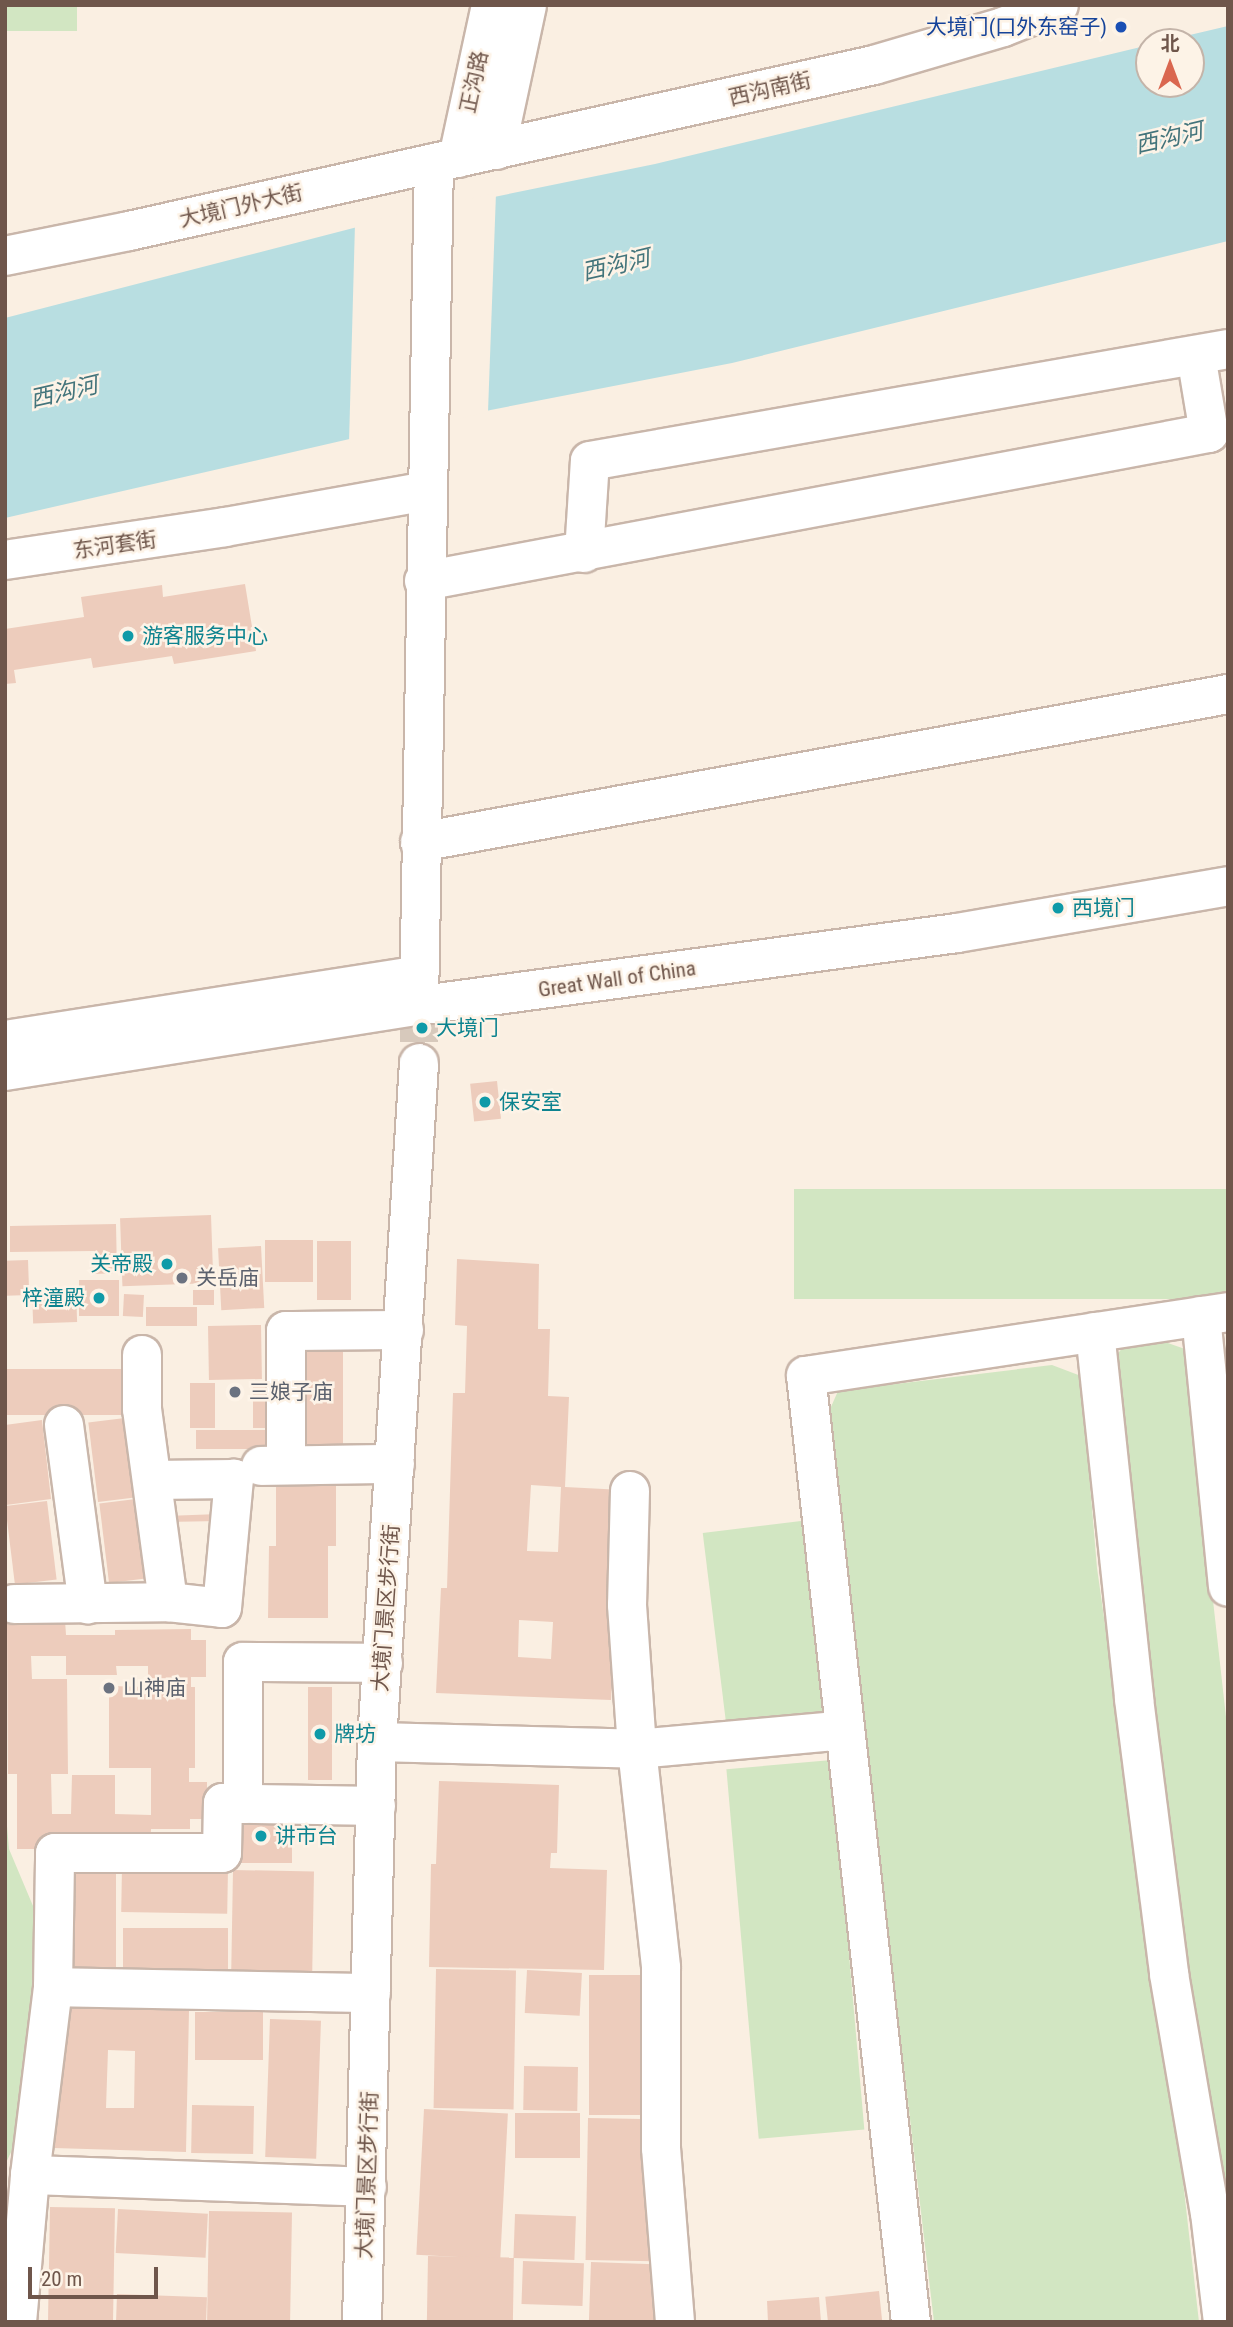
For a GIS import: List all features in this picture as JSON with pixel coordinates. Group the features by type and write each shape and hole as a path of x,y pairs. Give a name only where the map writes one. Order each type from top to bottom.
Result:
{"street":[{"name":"正沟路","path":"460,162 491,5"},
{"name":"正沟路","path":"460,162 527,5"},
{"name":"西沟南街","path":"460,162 874,65 1003,27 1059,5"},
{"name":"大境门外大街","path":"5,256 460,162"},
{"path":"5,1040 419,990 428,448 460,162"},
{"path":"424,582 584,553 1209,433 1212,352 590,461 584,553"},
{"name":"东河套街","path":"5,560 225,527 426,491"},
{"path":"420,842 1228,694"},
{"name":"Great Wall of China","path":"5,1071 430,1004 957,933 1228,886"},
{"name":"大境门景区步行街","path":"362,2322 377,1742 419,1063"},
{"path":"911,2322 806,1376 1214,1314 1228,1587"},
{"path":"286,1465 286,1331 404,1330"},
{"path":"1095,1332 1133,1685 1169,1974 1210,2213 1223,2322"},
{"path":"142,1355 159,1425 152,1480 168,1602"},
{"path":"64,1425 88,1604"},
{"path":"152,1480 234,1479 264,1465 395,1464"},
{"path":"234,1479 222,1608 243,1662 243,1804"},
{"path":"630,1491 627,1605 637,1749 661,1968 661,2148 675,2322"},
{"path":"14,1604 168,1602 222,1608"},
{"path":"243,1662 383,1663"},
{"path":"377,1742 637,1749 845,1730"},
{"path":"17,2322 30,2175 53,1987 55,1853 222,1853 223,1803 376,1806"},
{"path":"53,1987 371,1993"},
{"path":"30,2175 367,2187"}],"green space":[{"path":"5,5 77,5 77,31 5,31"},
{"path":"794,1189 1228,1189 1228,1299 794,1299"},
{"path":"1162,1341 1185,1349 1228,1735 1228,2260 1193,2032 1110,1363 1124,1346"},
{"path":"1052,1365 1081,1376 1097,1568 1180,2155 1199,2322 934,2322 827,1416 838,1391"},
{"path":"801,1521 825,1713 726,1725 703,1533"},
{"path":"832,1760 864,2130 759,2139 726,1769"},
{"path":"5,1803 9,1849 44,1932 19,2135 5,2165"}],"water":[{"name":"西沟河","path":"1228,26 1228,241 732,363 393,429 5,518 5,318 396,217 655,164 1135,48 1135,98 1205,98 1205,31"}],"pier":[{"path":"496,193 488,412 349,443 355,224"}],"building":[{"path":"245,584 256,651 174,664 172,656 93,668 91,658 14,670 16,683 5,684 5,629 84,617 81,597 162,585 163,597"},
{"name":"保安室","path":"497,1081 501,1119 474,1122 470,1084"},
{"name":"关帝殿","path":"211,1215 213,1283 122,1286 120,1218"},
{"path":"116,1224 117,1273 95,1274 94,1251 10,1252 10,1226"},
{"path":"265,1240 313,1240 313,1282 265,1282"},
{"path":"317,1241 351,1241 351,1300 317,1300"},
{"path":"261,1246 264,1308 221,1310 218,1248"},
{"path":"457,1259 539,1264 538,1329 550,1329 548,1396 569,1397 565,1487 623,1490 611,1700 436,1693 441,1588 447,1588 453,1393 465,1393 467,1326 455,1325","holes":["531,1485 561,1487 558,1552 527,1551","519,1620 553,1622 551,1659 518,1657"]},
{"path":"28,1260 29,1295 6,1296 5,1261"},
{"name":"梓潼殿","path":"79,1280 119,1280 119,1316 79,1316"},
{"path":"76,1290 77,1322 33,1324 32,1292"},
{"path":"193,1290 214,1290 214,1305 193,1305"},
{"path":"124,1294 144,1295 143,1317 123,1316"},
{"path":"146,1307 197,1307 197,1326 146,1326"},
{"path":"261,1325 262,1379 209,1380 208,1326"},
{"path":"298,1342 343,1342 343,1456 298,1456"},
{"path":"5,1369 127,1369 127,1415 5,1415"},
{"path":"190,1383 215,1383 215,1428 190,1428"},
{"path":"253,1383 279,1383 279,1428 253,1428"},
{"path":"133,1417 143,1496 98,1502 88,1422"},
{"path":"42,1420 51,1499 6,1505 5,1425"},
{"path":"196,1430 274,1430 274,1449 196,1449"},
{"path":"276,1472 336,1473 336,1546 328,1546 328,1618 268,1618 269,1546 276,1546"},
{"path":"144,1498 154,1577 109,1583 99,1503"},
{"path":"47,1501 57,1579 15,1585 5,1506"},
{"path":"219,1514 219,1521 166,1522 166,1516"},
{"name":"山神庙","path":"7,1620 65,1620 66,1635 115,1635 115,1630 191,1629 191,1640 206,1640 206,1677 191,1677 191,1687 195,1687 195,1768 189,1768 189,1782 207,1782 207,1819 190,1819 190,1829 151,1829 150,1849 17,1849 17,1774 8,1774","holes":["31,1656 66,1656 66,1675 117,1675 116,1666 148,1666 148,1687 109,1686 109,1768 151,1768 151,1815 115,1814 115,1775 72,1775 71,1814 52,1814 51,1774 68,1774 67,1679 32,1679"]},
{"name":"牌坊","path":"308,1687 332,1687 332,1780 308,1780"},
{"path":"439,1781 559,1785 557,1853 551,1853 550,1868 607,1870 604,1970 429,1967 431,1864 436,1864"},
{"name":"讲市台","path":"231,1810 292,1810 292,1863 231,1863"},
{"path":"70,1864 116,1864 116,1970 70,1970"},
{"path":"122,1867 228,1869 227,1914 121,1912"},
{"path":"233,1870 314,1871 312,1974 231,1973"},
{"path":"123,1928 228,1928 228,1973 123,1973"},
{"path":"436,1969 516,1970 514,2109 434,2108"},
{"path":"527,1970 582,1973 580,2016 525,2013"},
{"path":"589,1975 654,1975 654,2115 589,2115"},
{"path":"59,2007 189,2011 186,2152 54,2148","holes":["108,2050 135,2051 134,2108 106,2108"]},
{"path":"195,2012 263,2012 263,2060 195,2060"},
{"path":"270,2019 321,2021 316,2159 265,2157"},
{"path":"524,2066 578,2067 577,2111 523,2110"},
{"path":"192,2105 254,2106 253,2154 191,2153"},
{"path":"424,2109 508,2113 500,2259 416,2255"},
{"path":"515,2113 580,2113 580,2158 515,2158"},
{"path":"588,2118 656,2119 654,2261 586,2260"},
{"path":"50,2207 115,2208 113,2322 48,2322"},
{"path":"118,2209 208,2214 206,2258 116,2253"},
{"path":"209,2211 292,2212 290,2322 207,2322"},
{"path":"515,2214 576,2216 574,2260 513,2258"},
{"path":"428,2256 514,2258 513,2322 427,2322"},
{"path":"523,2261 584,2263 582,2306 521,2304"},
{"path":"591,2262 661,2264 659,2322 589,2322"},
{"path":"879,2291 882,2322 828,2322 825,2297"},
{"path":"117,2294 207,2297 206,2322 116,2322"},
{"path":"819,2297 821,2322 768,2322 767,2301"}],"tunnel":[{"path":"419,1004 419,1063"}],"place":[{"name":"大境门(口外东窑子)","path":"1121,27"},
{"name":"游客服务中心","path":"128,636"},
{"name":"西境门","path":"1058,908"},
{"name":"大境门","path":"422,1028"},
{"name":"保安室","path":"485,1102"},
{"name":"关帝殿","path":"167,1264"},
{"name":"关岳庙","path":"182,1278"},
{"name":"梓潼殿","path":"99,1298"},
{"name":"三娘子庙","path":"235,1392"},
{"name":"山神庙","path":"109,1688"},
{"name":"牌坊","path":"320,1734"},
{"name":"讲市台","path":"261,1836"}]}
